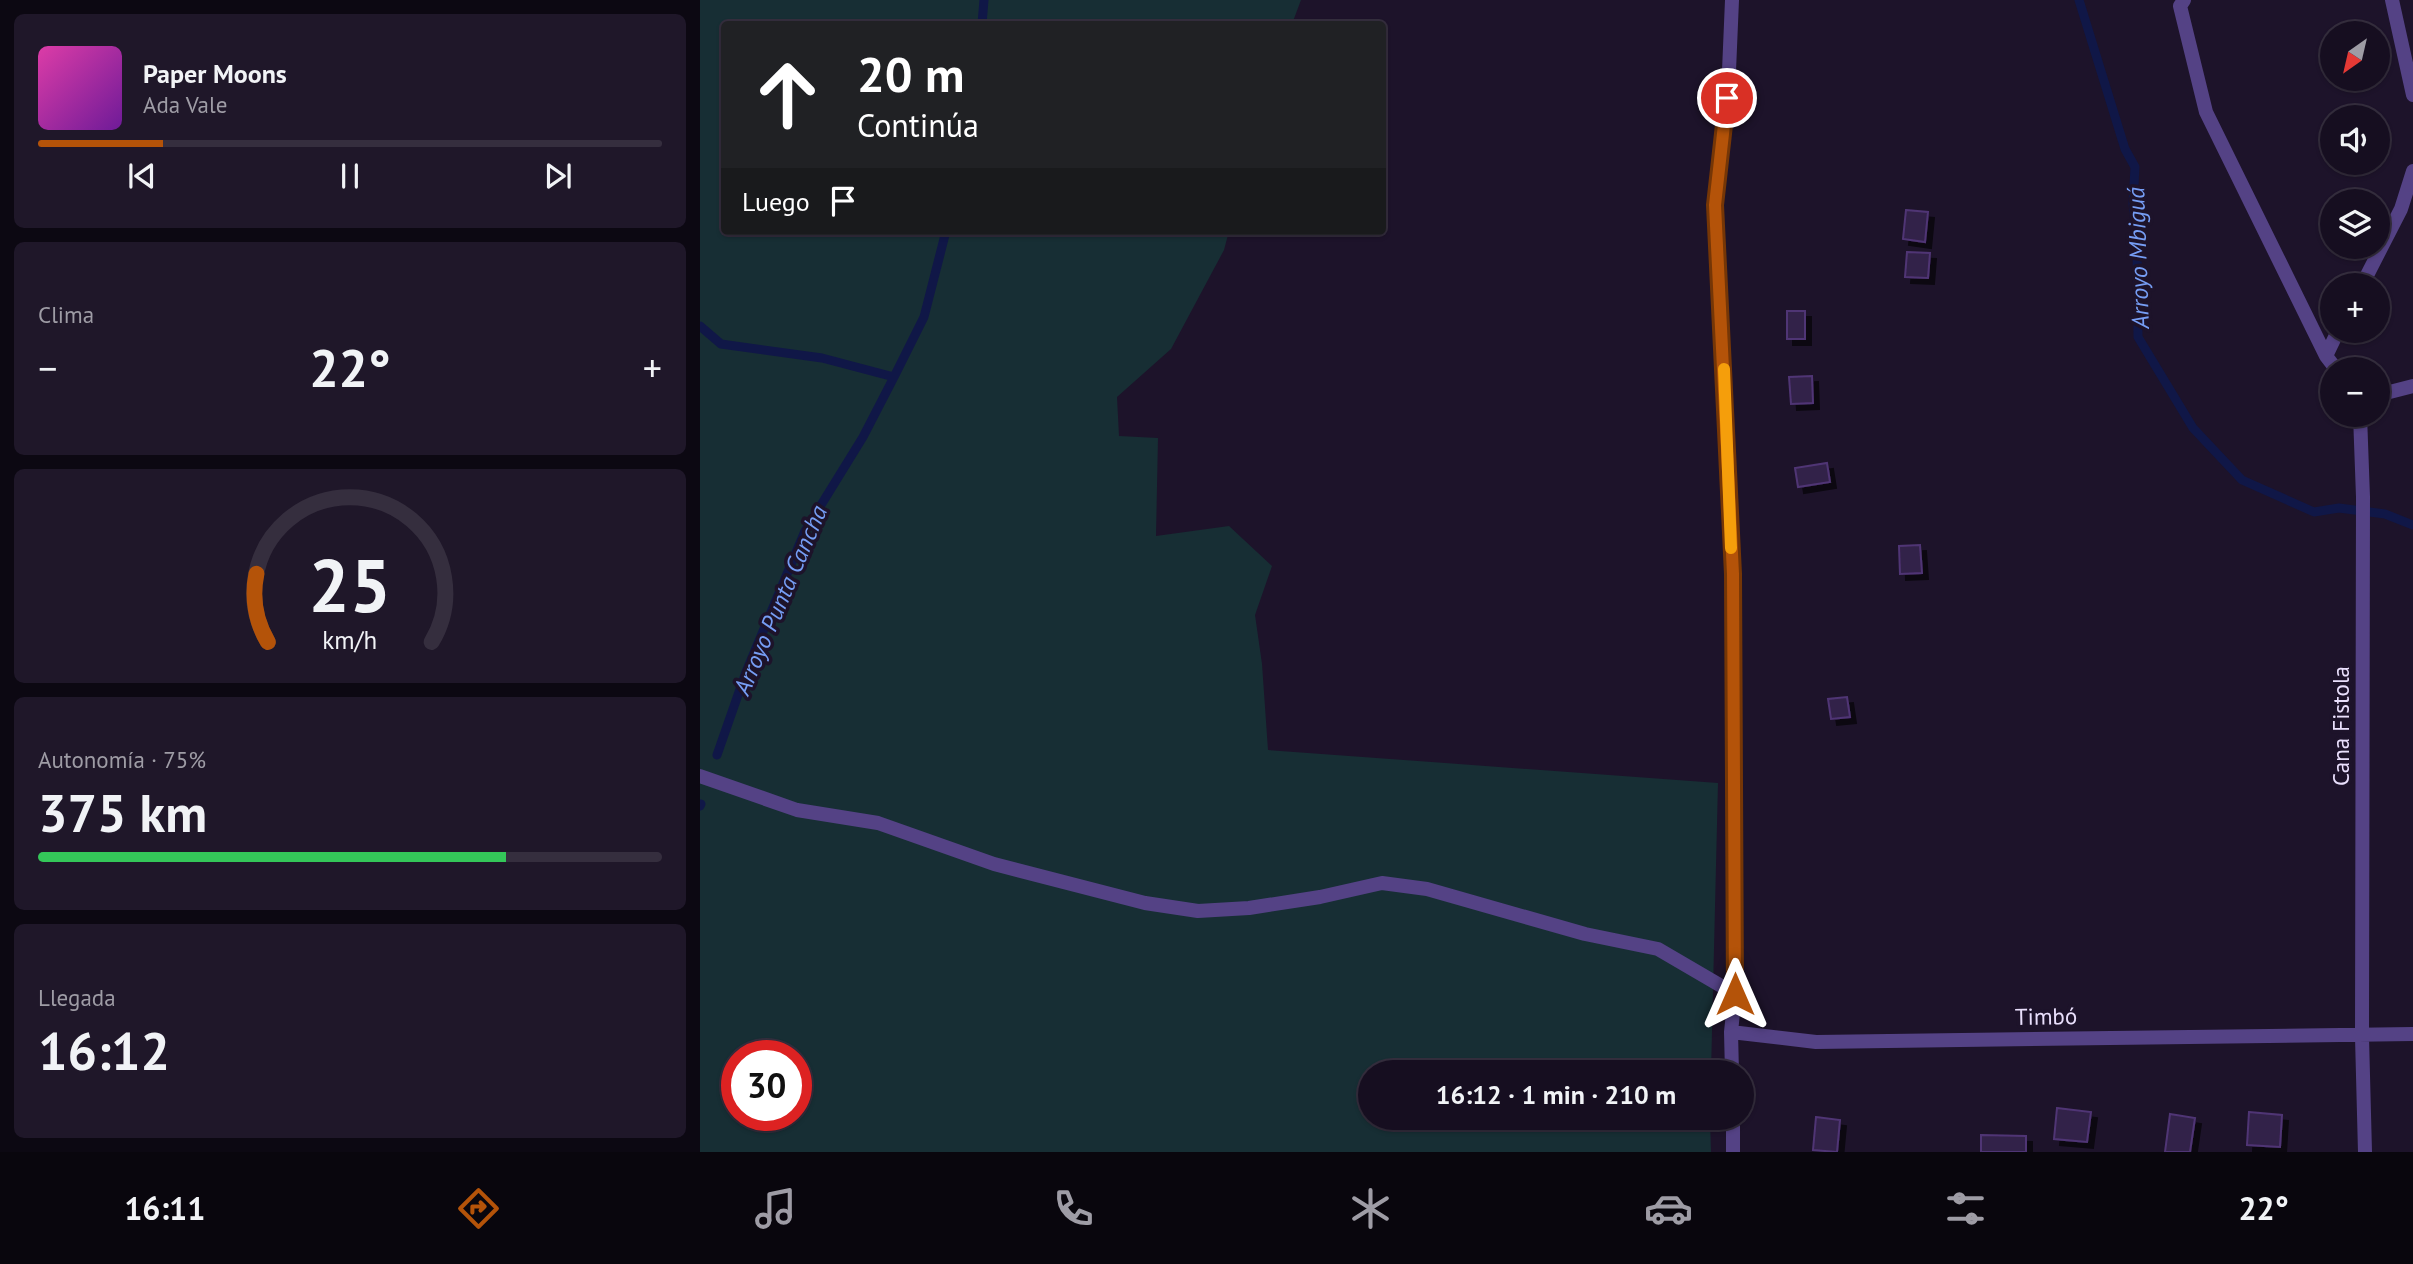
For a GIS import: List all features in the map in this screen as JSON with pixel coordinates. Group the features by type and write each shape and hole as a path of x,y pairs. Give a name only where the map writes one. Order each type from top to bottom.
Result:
{"street":[{"path":"1732,0 1729,71 1715,205 1733,574 1735,994 1732,1060"},
{"path":"2184,0 2180,6 2206,113 2326,356"},
{"path":"2392,0 2413,94"},
{"path":"2368,273 2401,209 2413,171"},
{"path":"2326,356 2332,343"},
{"path":"2390,392 2413,386"},
{"name":"Cana Fistola","path":"2360,427 2363,497 2362,1037 2365,1152"},
{"path":"700,776 797,810 878,823 994,864 1145,902 1198,911 1273,905 1382,883 1427,890 1585,934 1658,949 1735,994"},
{"name":"Timbó","path":"1731,1032 1816,1042 2362,1037 2413,1034"},
{"path":"1732,1130 1733,1152"}],"green space":[{"path":"700,0 1301,0 1293,21 721,21 721,235 1228,235 1224,250 1171,349 1117,397 1119,436 1158,438 1156,536 1229,526 1272,566 1255,615 1262,664 1268,750 1718,783 1711,1060 1358,1060 1358,1130 1710,1130 1711,1152 700,1152"}],"building":[{"path":"1906,210 1928,212 1925,242 1903,239"},
{"path":"1907,252 1930,253 1928,278 1905,277"},
{"path":"1787,311 1805,311 1805,339 1787,339"},
{"path":"1812,376 1813,403 1791,404 1789,377"},
{"path":"1827,463 1830,482 1798,487 1795,468"},
{"path":"1920,545 1922,573 1900,574 1899,546"},
{"path":"1847,697 1850,717 1831,719 1828,699"},
{"path":"2057,1108 2091,1112 2087,1142 2054,1139"},
{"path":"2249,1112 2282,1115 2280,1147 2247,1145"},
{"path":"2170,1114 2195,1118 2190,1152 2165,1152"},
{"path":"1816,1117 1840,1120 1837,1152 1813,1150"},
{"path":"1981,1135 2026,1136 2026,1152 1981,1152"}],"waterway":[{"path":"982,21 984,0"},
{"name":"Arroyo Mbiguá","path":"2079,0 2125,149 2135,167 2133,204 2137,240 2138,337 2193,428 2242,480 2314,512 2339,508 2385,514 2413,525"},
{"path":"700,326 721,344 822,358 894,377 924,317 945,235"},
{"name":"Arroyo Punta Cancha","path":"717,755 746,672 805,531 863,437 894,377"}],"slow traffic":[{"path":"1724,369 1731,548"}],"route":[{"path":"1727,98 1715,205 1733,574 1735,994"}]}
